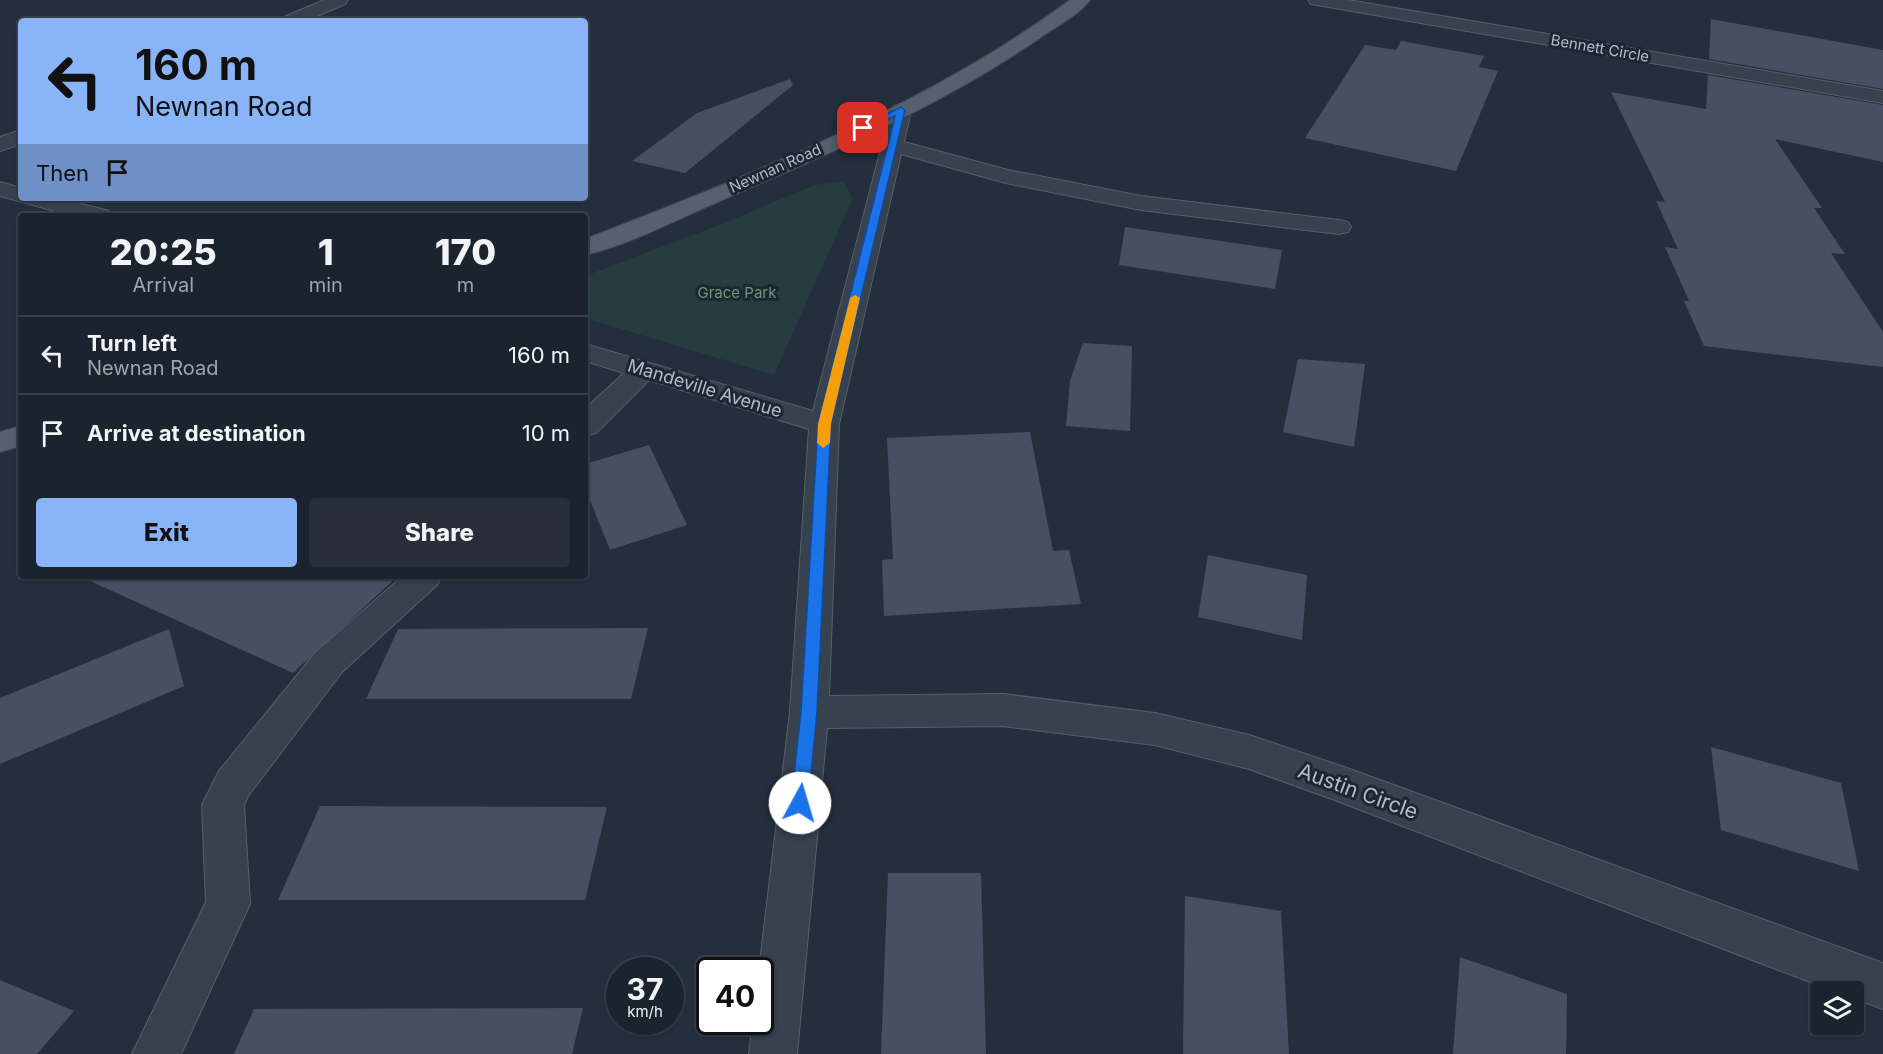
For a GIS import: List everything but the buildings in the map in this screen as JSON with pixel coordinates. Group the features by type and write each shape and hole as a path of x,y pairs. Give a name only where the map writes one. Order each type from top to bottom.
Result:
{"main road":[{"name":"Newnan Road","path":"588,247 780,167 901,110 1006,52 1048,26 1081,0"},
{"path":"0,442 18,437"}],"street":[{"path":"297,18 339,0"},
{"name":"Bennett Circle","path":"1317,0 1883,97"},
{"path":"773,1054 809,712 825,424 901,110"},
{"path":"0,146 18,137"},
{"path":"892,145 1006,176 1141,203 1339,227"},
{"path":"0,189 18,194"},
{"path":"43,201 89,213"},
{"name":"Mandeville Avenue","path":"588,353 825,424"},
{"path":"588,423 643,370"},
{"path":"156,1054 228,904 223,805 233,784 329,662 422,579"},
{"name":"Austin Circle","path":"809,712 1003,710 1155,729 1248,752 1344,785 1883,986"}],"green space":[{"name":"Grace Park","path":"843,181 853,198 774,375 588,319 588,275 719,225 815,185"}],"slow traffic":[{"path":"823,443 825,424 855,298"}],"route":[{"path":"800,803 809,712 825,424 901,110 863,128"}]}
